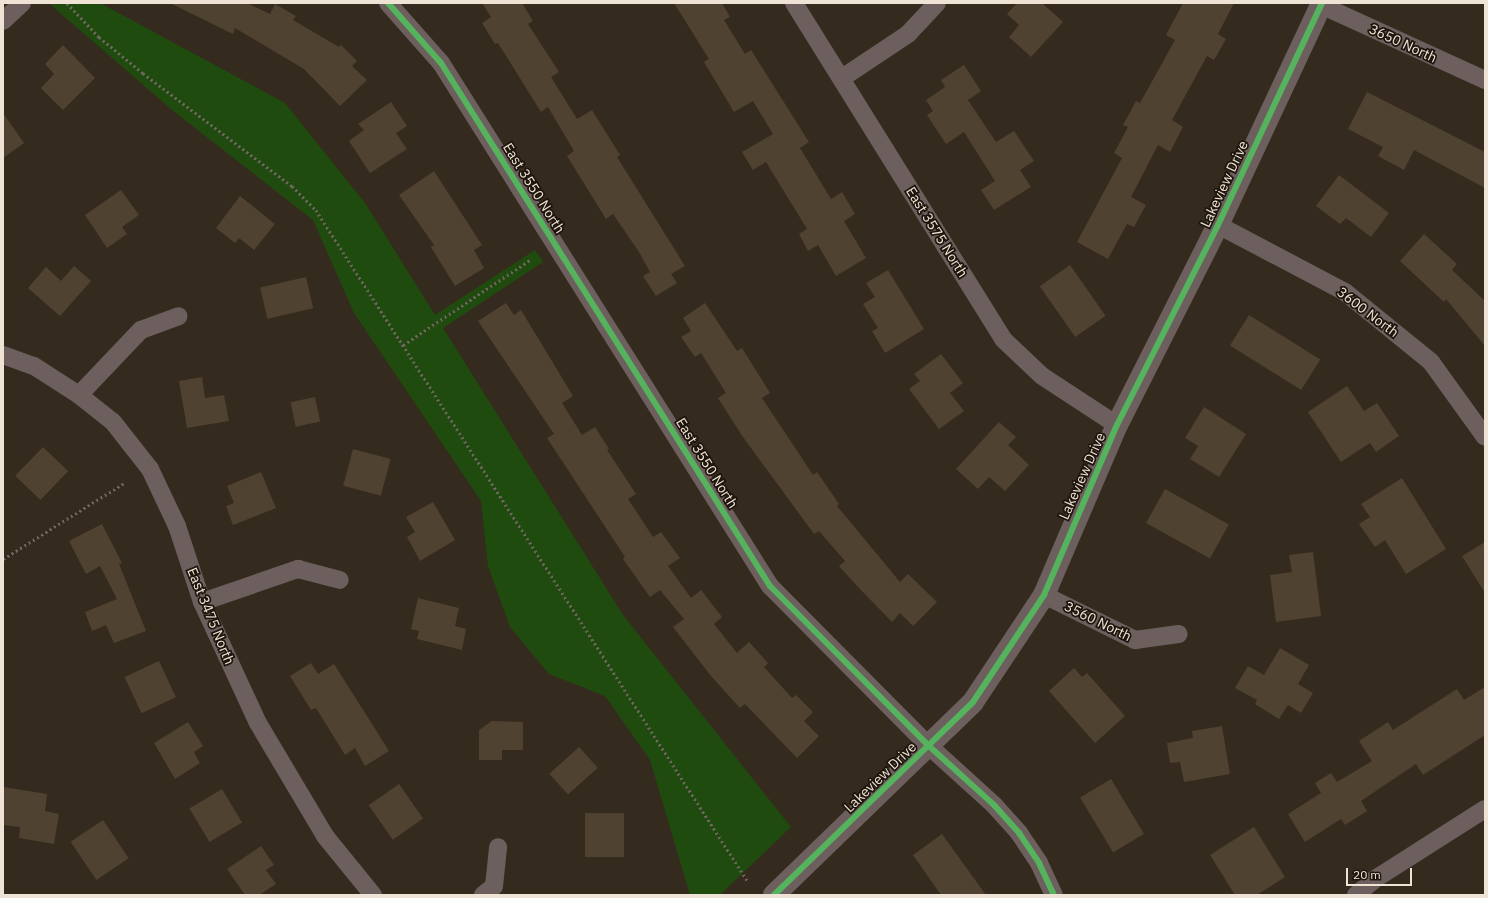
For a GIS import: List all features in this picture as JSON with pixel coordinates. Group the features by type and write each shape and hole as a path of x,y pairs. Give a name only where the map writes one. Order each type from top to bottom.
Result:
{"street":[{"path":"3,21 22,3"},
{"name":"East 3550 North","path":"388,3 441,63 770,586 929,746 994,805 1019,834 1039,863 1054,895"},
{"name":"East 3575 North","path":"794,3 1004,340 1042,376 1117,425"},
{"path":"842,78 908,34 937,3"},
{"name":"Lakeview Drive","path":"774,895 973,702 1044,594 1117,425 1218,226 1322,4"},
{"name":"3650 North","path":"1322,4 1485,80"},
{"name":"3600 North","path":"1218,226 1345,292 1431,362 1485,437"},
{"path":"79,395 141,330 178,316"},
{"name":"East 3475 North","path":"3,355 34,366 79,395 113,422 150,469 177,526 202,602 262,730 325,836 373,895"},
{"path":"202,602 298,569 340,580"},
{"name":"3560 North","path":"1044,594 1135,640 1179,634"},
{"path":"1356,895 1375,879 1485,809"},
{"path":"483,895 494,886 498,847"}],"path":[{"path":"67,3 100,37 143,73 292,186 316,210 747,880"},
{"path":"403,345 530,260"},
{"path":"3,559 124,483"}],"green space":[{"path":"52,3 100,3 285,103 365,203 435,315 535,250 543,262 443,328 623,615 791,827 720,895 690,895 650,760 605,696 549,674 510,627 488,566 481,501 354,313 313,220 172,110 51,5"}],"building":[{"path":"170,3 247,3 270,14 275,4 296,16 293,20 339,47 341,45 357,61 352,66 367,80 340,106 304,69 235,28 233,34"},
{"path":"482,3 522,3 533,21 528,24 559,72 551,77 577,119 592,110 620,155 617,157 685,266 671,274 677,283 656,296 643,276 650,272 639,252 613,214 606,219 567,156 574,151 548,107 541,112 498,43 495,44 482,23 491,17"},
{"path":"674,3 722,3 730,17 724,20 745,54 751,50 809,142 800,148 831,199 842,192 855,214 844,221 866,258 836,276 818,245 808,251 799,234 807,229 766,162 753,170 742,152 773,134 753,101 734,112 704,62 709,59"},
{"path":"1017,3 1042,3 1063,22 1031,57 1009,37 1019,25 1007,14"},
{"path":"1183,3 1234,3 1218,34 1226,39 1214,60 1207,56 1172,120 1183,127 1170,152 1158,145 1131,197 1146,205 1134,227 1127,224 1108,259 1077,242 1122,158 1114,153 1128,127 1123,125 1136,101 1140,103 1175,40 1166,35"},
{"path":"63,45 95,78 63,110 41,88 54,74 45,64"},
{"path":"964,65 981,91 968,100 996,142 1014,131 1034,161 1020,170 1031,187 994,210 981,190 995,181 964,132 946,144 927,115 933,111 926,100 945,87 941,80"},
{"path":"1367,92 1485,152 1485,188 1414,150 1404,170 1378,156 1383,147 1348,129"},
{"path":"391,102 407,126 396,133 407,149 370,173 349,141 364,130 358,124"},
{"path":"3,113 24,143 3,158"},
{"path":"434,171 482,245 474,250 484,268 455,286 431,247 434,245 399,195"},
{"path":"1339,175 1389,213 1371,237 1346,218 1340,224 1316,206"},
{"path":"121,190 139,215 122,227 127,234 107,248 85,215"},
{"path":"240,196 275,224 254,250 239,238 235,243 216,228"},
{"path":"1424,234 1457,264 1452,270 1485,301 1485,346 1446,299 1444,302 1400,261"},
{"path":"1070,265 1106,316 1075,337 1040,286"},
{"path":"74,266 91,281 60,316 28,288 46,267 61,281"},
{"path":"888,270 924,329 885,353 872,331 878,328 863,304 875,297 866,283"},
{"path":"306,277 313,308 267,319 260,288"},
{"path":"506,303 514,315 521,310 573,396 562,403 582,435 595,427 609,449 607,450 636,494 628,499 653,537 661,532 680,558 668,566 691,598 701,590 722,617 714,624 737,653 749,642 768,663 764,667 792,698 796,695 813,712 804,721 819,736 797,758 745,704 740,708 711,676 673,627 684,619 660,590 650,597 623,559 625,557 547,438 554,434 478,321"},
{"path":"705,303 737,351 742,348 770,393 762,398 813,475 817,472 839,504 837,506 900,582 908,574 937,602 913,626 900,613 892,622 839,566 845,561 819,531 814,534 743,437 718,398 726,393 701,353 695,357 681,337 691,331 683,318"},
{"path":"1249,315 1320,360 1301,390 1230,346"},
{"path":"941,354 963,383 950,393 964,411 939,429 909,389 920,381 914,374"},
{"path":"202,377 205,398 224,395 229,421 187,428 179,381"},
{"path":"1347,386 1364,411 1377,403 1399,436 1376,452 1370,443 1341,462 1308,412"},
{"path":"315,397 320,421 296,427 291,402"},
{"path":"1204,407 1246,434 1219,477 1190,459 1198,446 1185,438"},
{"path":"999,422 1016,437 1008,445 1029,465 1005,491 989,477 978,489 956,469"},
{"path":"43,447 68,471 40,500 15,476"},
{"path":"353,449 391,459 381,496 343,486"},
{"path":"261,472 276,508 233,525 226,506 234,503 227,486"},
{"path":"1402,478 1446,549 1406,574 1385,540 1375,547 1359,524 1370,517 1361,504"},
{"path":"1165,489 1229,524 1210,559 1146,523"},
{"path":"433,502 455,540 420,561 407,537 415,532 406,517"},
{"path":"102,524 122,563 119,564 146,631 114,643 106,625 92,631 85,612 117,599 100,566 86,574 69,541"},
{"path":"1485,542 1485,593 1462,556"},
{"path":"1313,552 1321,616 1276,622 1270,575 1292,572 1289,555"},
{"path":"418,598 459,608 455,626 466,629 462,650 417,639 419,631 411,629"},
{"path":"1280,648 1309,665 1298,684 1313,693 1301,713 1288,705 1279,719 1255,704 1257,700 1235,688 1248,666 1264,675"},
{"path":"159,661 176,697 141,713 125,677"},
{"path":"311,663 318,674 334,664 389,751 365,766 355,748 345,755 316,708 311,710 290,676"},
{"path":"1074,668 1082,677 1087,673 1125,716 1095,743 1049,691"},
{"path":"1485,687 1485,735 1423,775 1416,764 1361,801 1367,811 1345,825 1341,819 1305,842 1288,814 1321,793 1315,783 1331,773 1337,782 1372,761 1359,741 1388,722 1393,730 1457,689 1464,700"},
{"path":"492,721 523,722 523,750 502,750 502,760 479,760 479,730"},
{"path":"188,722 203,746 194,752 200,763 175,779 154,743"},
{"path":"1222,726 1230,774 1184,782 1180,762 1170,763 1167,743 1193,738 1192,731"},
{"path":"579,747 598,768 568,795 549,774"},
{"path":"1111,779 1144,834 1113,852 1080,798"},
{"path":"399,784 423,818 393,840 369,805"},
{"path":"3,787 47,794 45,811 59,814 54,844 19,838 20,827 3,825"},
{"path":"222,789 242,822 210,842 189,809"},
{"path":"585,813 624,813 624,857 585,857"},
{"path":"103,820 129,858 96,880 71,842"},
{"path":"1254,827 1285,877 1257,895 1235,895 1210,855"},
{"path":"942,834 986,895 941,895 913,855"},
{"path":"261,846 274,865 266,870 276,884 259,895 245,895 227,869"}],"cycle path":[{"path":"388,3 441,63 770,586 929,746 994,805 1019,833 1039,863 1054,895"},
{"path":"774,895 973,702 1044,595 1117,425 1218,225 1322,3"}]}
